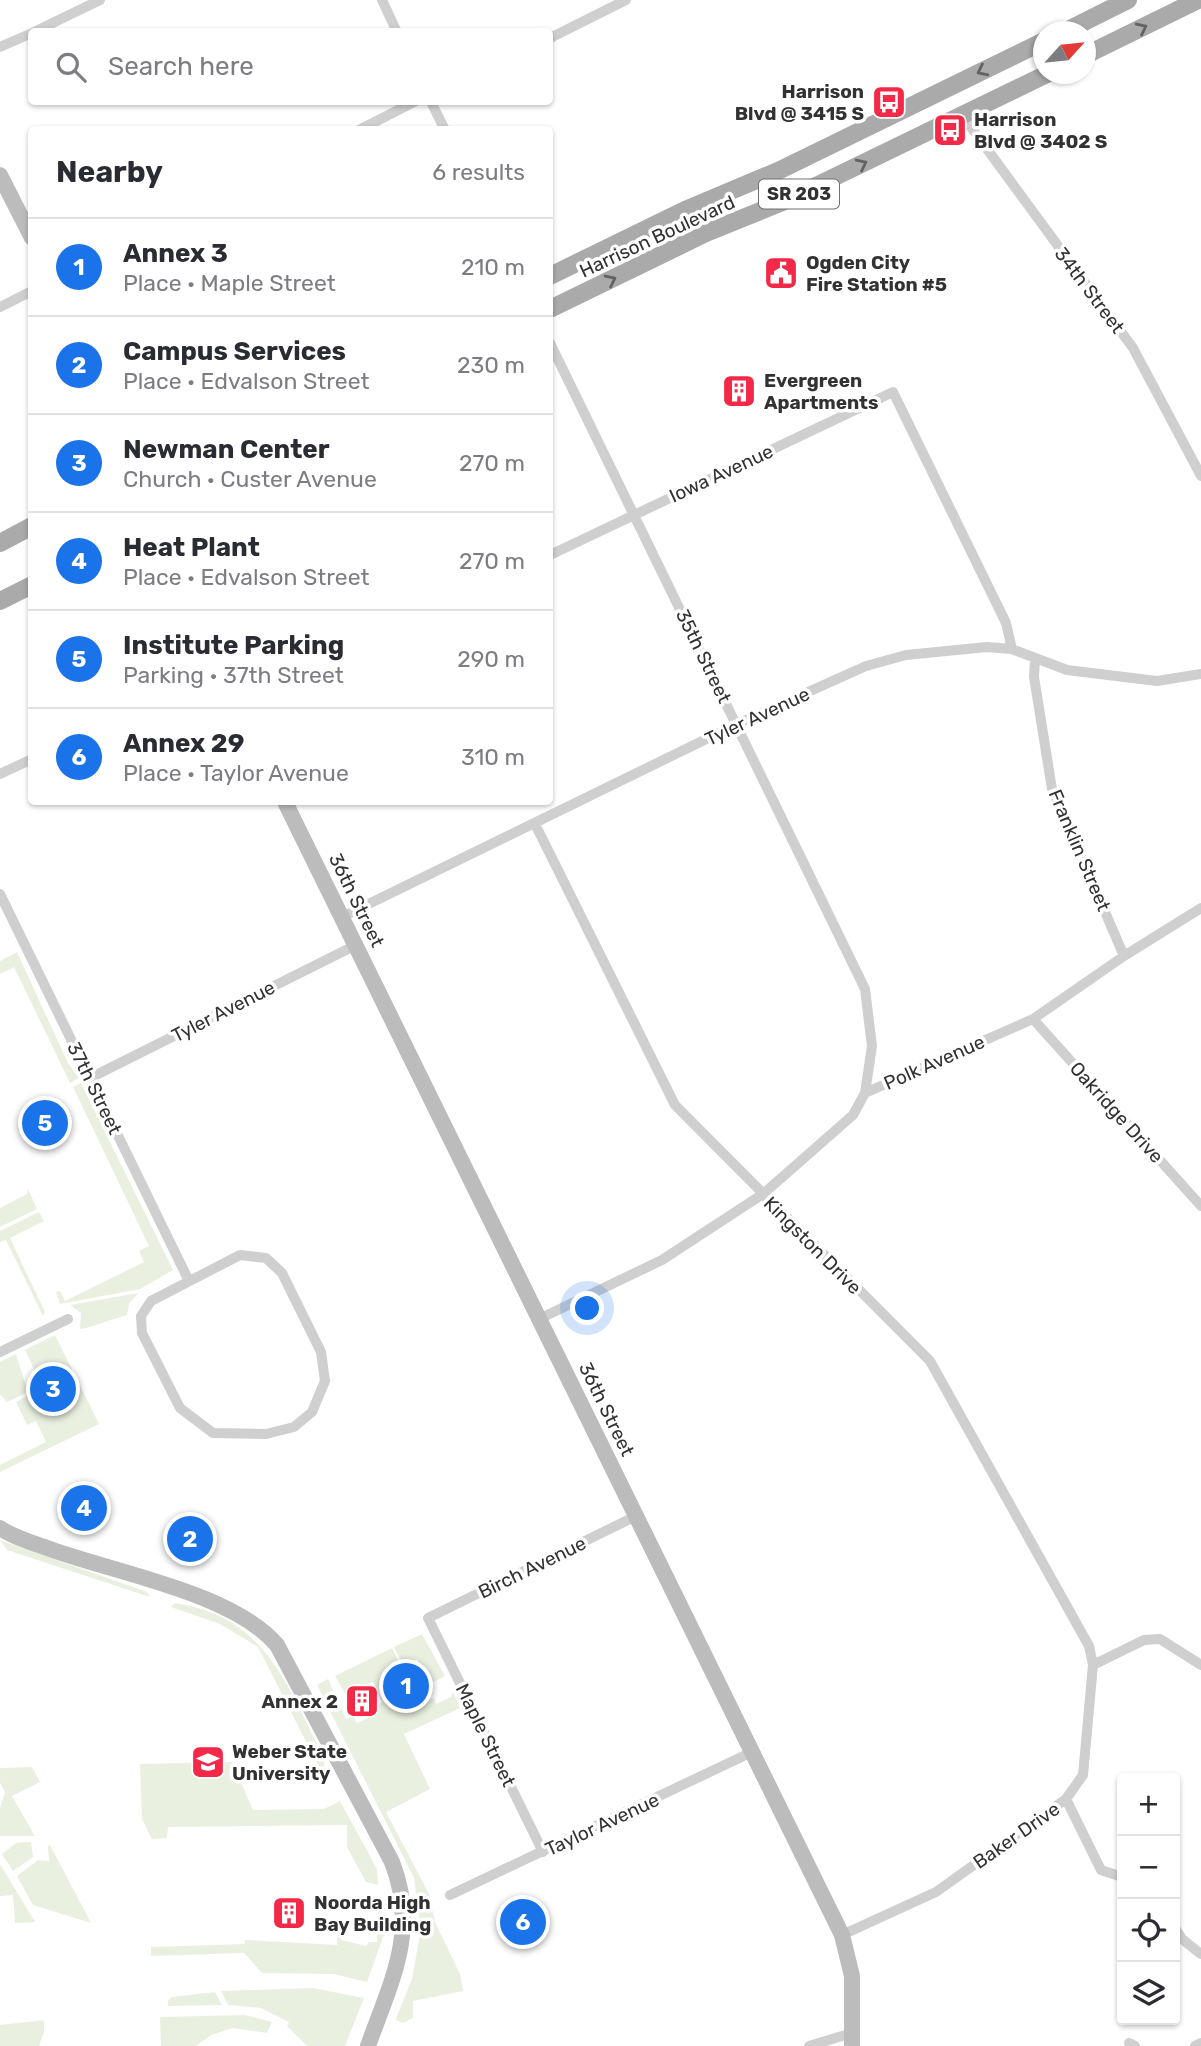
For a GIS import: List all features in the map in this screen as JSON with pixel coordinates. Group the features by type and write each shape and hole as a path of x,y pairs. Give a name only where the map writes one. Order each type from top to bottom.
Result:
{"main road":[{"path":"1086,21 1128,0"},
{"path":"1096,50 1198,0"},
{"name":"Harrison Boulevard","path":"553,275 692,207 787,167 1033,46"},
{"name":"Harrison Boulevard","path":"553,308 1033,81"},
{"path":"0,543 28,528"},
{"path":"0,601 28,587"}],"street":[{"path":"41,28 100,0"},
{"path":"382,0 395,28"},
{"path":"553,36 625,0"},
{"path":"0,47 28,34"},
{"path":"367,126 408,105"},
{"path":"432,105 443,126"},
{"name":"34th Street","path":"962,115 1133,348 1201,476"},
{"path":"0,175 28,230"},
{"path":"0,307 28,293"},
{"name":"35th Street","path":"553,349 865,989 872,1046 865,1093"},
{"name":"Iowa Avenue","path":"553,554 894,391 1006,623 1012,649"},
{"name":"Tyler Avenue","path":"342,917 737,724 866,666 906,655 987,647 1012,649 1068,670 1157,681 1201,674"},
{"name":"Franklin Street","path":"1035,658 1034,677 1052,789 1124,956"},
{"path":"0,774 28,761"},
{"name":"36th Street","path":"286,805 842,1935 852,1976 852,2039"},
{"name":"Kingston Drive","path":"535,824 675,1105 930,1361 1089,1646 1093,1665"},
{"name":"37th Street","path":"0,894 189,1281"},
{"name":"Polk Avenue","path":"540,1319 662,1259 762,1194 853,1115 865,1093 1033,1019 1124,956 1201,908"},
{"name":"Tyler Avenue","path":"90,1078 356,945"},
{"name":"Oakridge Drive","path":"1033,1019 1201,1206"},
{"path":"240,1255 266,1258 282,1273 321,1352 325,1381 312,1412 294,1427 267,1434 213,1433 180,1408 142,1333 141,1315 151,1301 189,1281 240,1255"},
{"path":"0,1352 68,1319"},
{"name":"Birch Avenue","path":"428,1618 636,1516"},
{"path":"0,1528 69,1556 225,1606 253,1621 277,1645 392,1862 402,1892 405,1922 400,1955 368,2046"},
{"name":"Maple Street","path":"428,1618 543,1852"},
{"path":"1093,1665 1144,1640 1160,1639 1201,1665"},
{"name":"Baker Drive","path":"842,1935 936,1892 1066,1799 1083,1775 1093,1665"},
{"name":"Taylor Avenue","path":"450,1895 752,1752"},
{"path":"1066,1799 1101,1870 1117,1875"},
{"path":"1180,1936 1201,1954"},
{"path":"809,2046 852,2039"},
{"path":"1195,2046 1201,2043"}],"green space":[{"path":"17,952 68,1063 79,1078 70,1083 14,967 0,974 0,961"},
{"path":"81,1083 173,1270 140,1289 60,1304 56,1292 60,1291 65,1301 144,1262 139,1251 149,1246 73,1087"},
{"path":"28,1189 37,1209 0,1227 0,1208 27,1194"},
{"path":"39,1212 44,1221 10,1238 45,1312 43,1316 6,1240 0,1242 0,1231"},
{"path":"138,1293 129,1304 127,1315 86,1328 80,1329 81,1313 70,1305"},
{"path":"55,1335 99,1424 0,1472 0,1465 46,1442 36,1421 27,1425 16,1402 33,1393 40,1407 48,1403 57,1405 66,1392 75,1388 67,1372 53,1378 46,1371 35,1371 25,1350"},
{"path":"16,1354 28,1392 7,1402 0,1394 0,1362"},
{"path":"0,1540 147,1592 150,1597 7,1550"},
{"path":"175,1603 207,1611 232,1623 253,1640 271,1659 325,1760 322,1773 258,1647 220,1624 171,1607"},
{"path":"422,1634 445,1676 434,1682 428,1679 417,1659 403,1665 394,1647"},
{"path":"392,1648 402,1669 381,1680 391,1700 405,1693 408,1699 413,1697 414,1705 434,1698 436,1704 451,1697 453,1692 460,1708 404,1734 430,1789 386,1812 429,1894 435,1922 460,1974 463,1991 413,2001 413,2018 403,2023 396,2020 412,1979 421,1929 414,1878 317,1685 328,1679 346,1719 353,1716 357,1723 378,1713 375,1706 382,1702 373,1682 345,1693 335,1676"},
{"path":"232,1762 253,1810 324,1809 340,1801 377,1869 378,1885 366,1882 347,1847 347,1825 168,1827 167,1838 152,1839 142,1819 140,1764"},
{"path":"32,1767 40,1782 12,1796 35,1836 0,1836 0,1808 5,1792 0,1783 0,1768"},
{"path":"31,1842 33,1857 13,1871 2,1854 16,1843"},
{"path":"50,1845 91,1923 33,1905 17,1876 38,1860 49,1861"},
{"path":"0,1864 35,1922 15,1923 13,1895 0,1896"},
{"path":"382,1900 385,1932 367,1982 333,1974 262,1973 244,1953 151,1956 151,1947 245,1944 245,1940 337,1945 338,1927 342,1927 341,1940 366,1946 369,1942 377,1942 378,1910 369,1908 368,1905"},
{"path":"313,1988 364,1998 345,2046 307,2046 287,2026 289,2022 261,2008 228,2005 221,1991"},
{"path":"215,1992 222,2005 168,2006 172,1997"},
{"path":"245,2015 272,2022 267,2033 233,2028 211,2035 196,2046 161,2046 160,2017"},
{"path":"44,2020 44,2032 39,2046 0,2046 0,2025"}],"place":[{"name":"Harrison Blvd @ 3415 S","path":"889,102"},
{"name":"Harrison Blvd @ 3402 S","path":"950,130"},
{"name":"Ogden City Fire Station #5","path":"781,273"},
{"name":"Evergreen Apartments","path":"739,391"},
{"name":"Institute Parking","path":"45,1123"},
{"name":"Newman Center","path":"53,1389"},
{"name":"Heat Plant","path":"84,1508"},
{"name":"Campus Services","path":"190,1539"},
{"name":"Annex 3","path":"406,1686"},
{"name":"Annex 2","path":"362,1701"},
{"name":"Weber State University","path":"208,1762"},
{"name":"Noorda High Bay Building","path":"289,1913"},
{"name":"Annex 29","path":"523,1922"}]}
